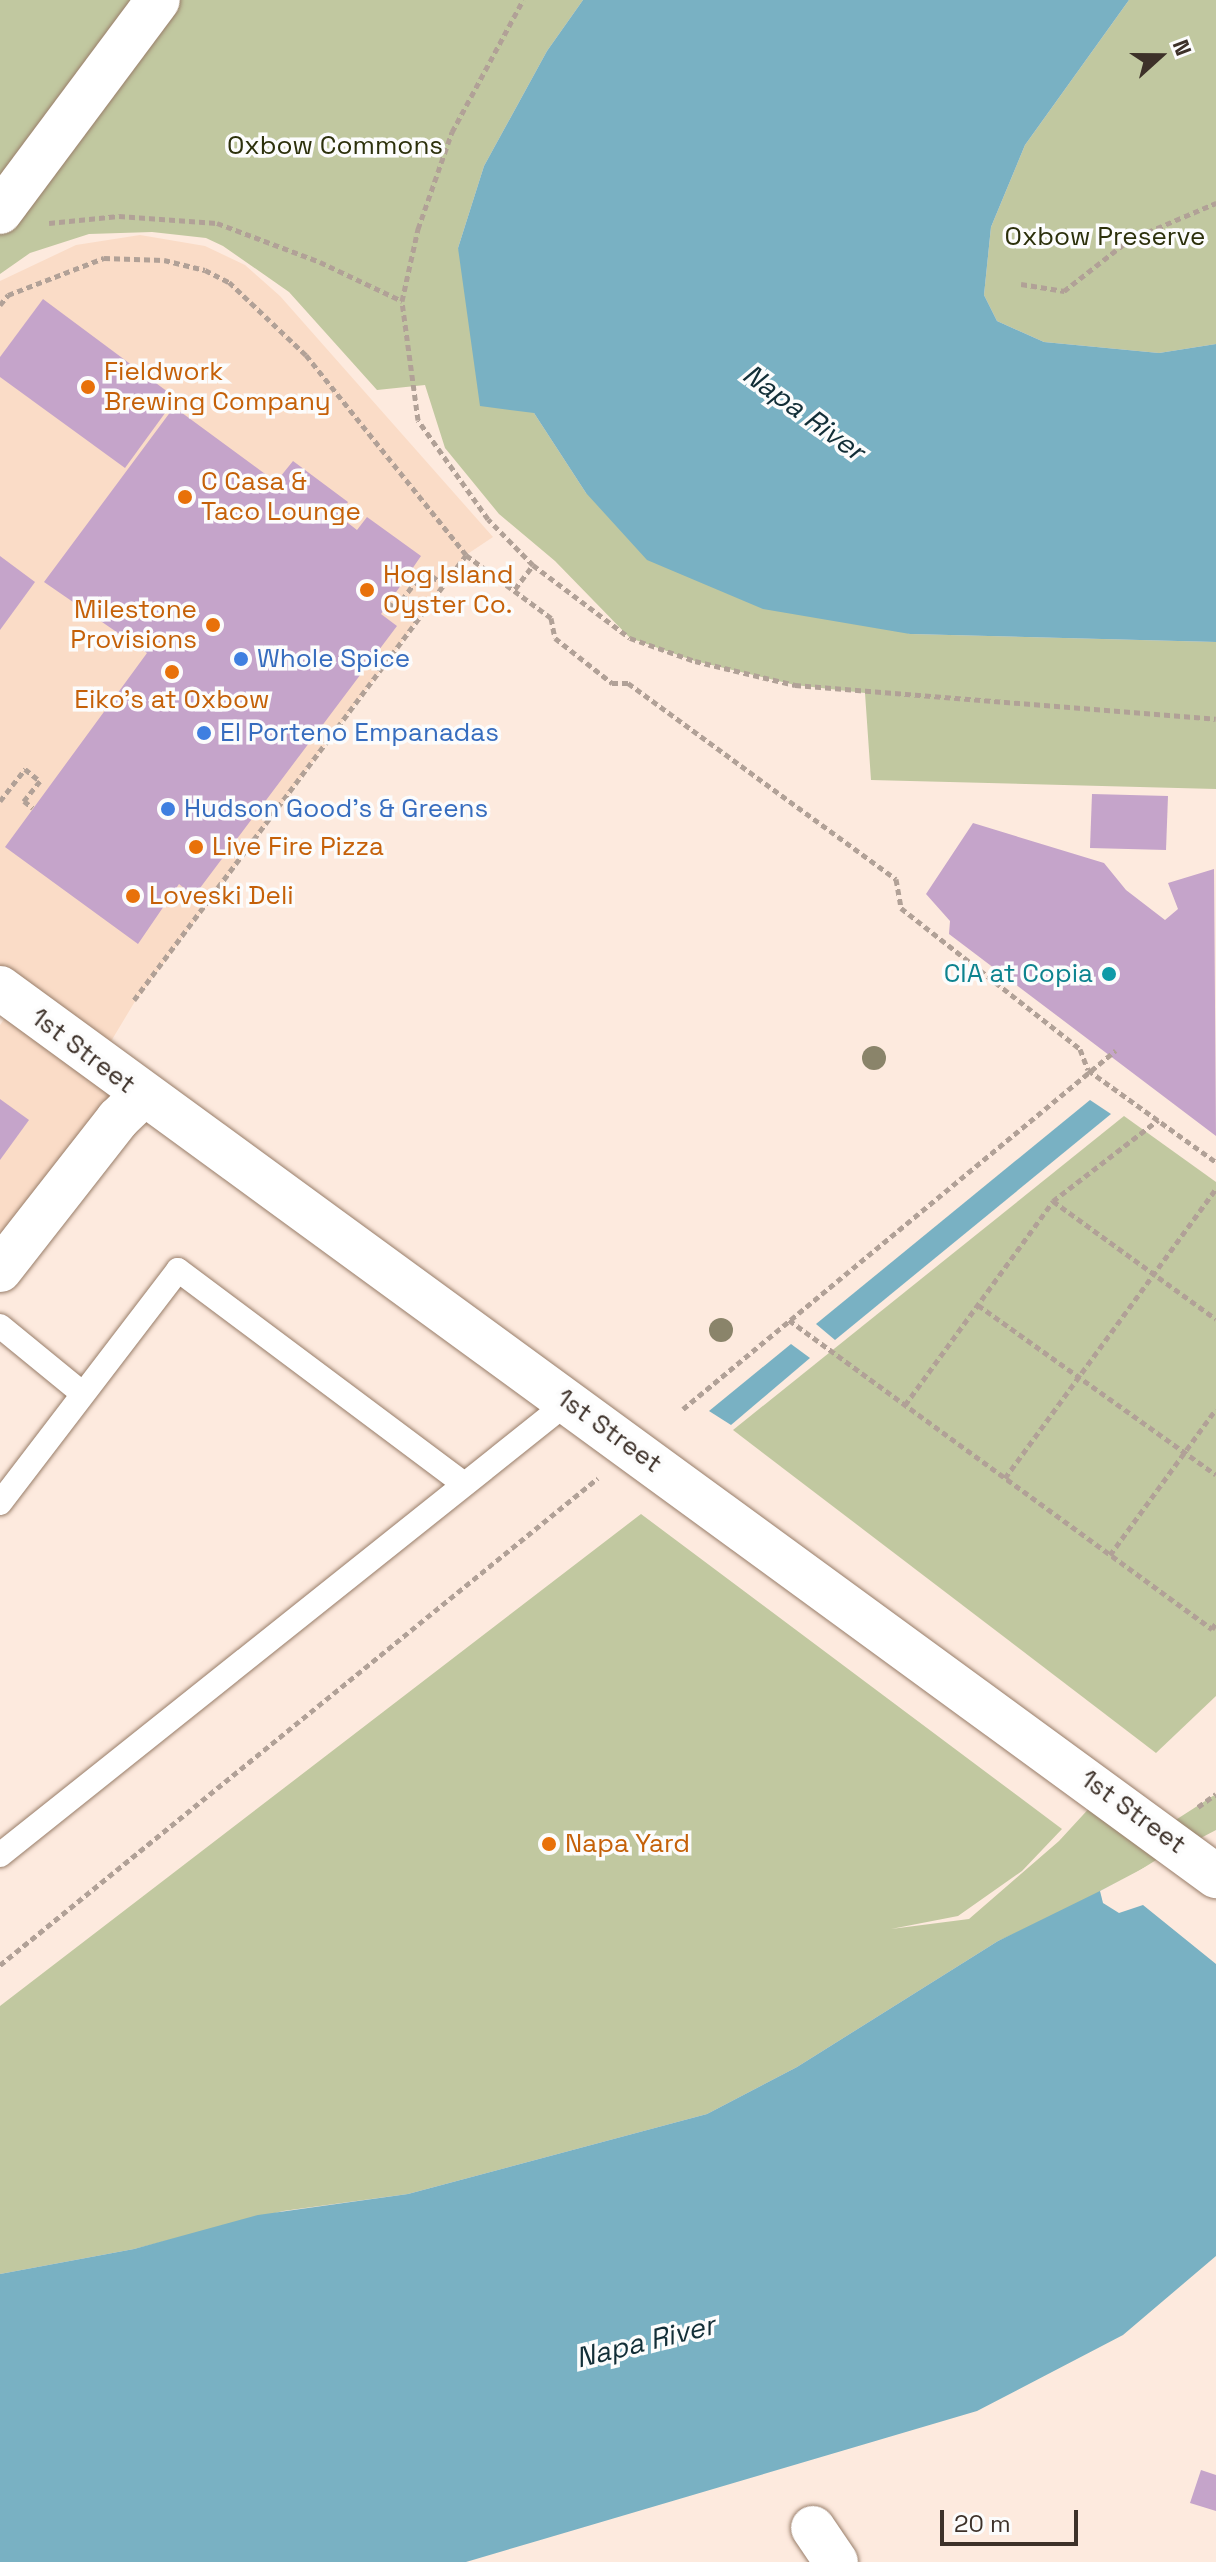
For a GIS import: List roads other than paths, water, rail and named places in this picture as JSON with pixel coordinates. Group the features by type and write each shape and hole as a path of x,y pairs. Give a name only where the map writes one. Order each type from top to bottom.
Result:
{"main road":[{"path":"4,207 158,0"},
{"name":"1st Street","path":"0,988 142,1096 1180,1845 1216,1876"},
{"path":"0,1270 118,1119 142,1096"}],"lane":[{"path":"0,1503 178,1270 464,1484"},
{"path":"0,1326 83,1394"},
{"path":"0,1855 568,1402"}],"water":[{"name":"Napa River","path":"583,0 1129,0 1025,145 991,227 984,295 997,321 1044,342 1159,353 1216,344 1216,642 910,634 763,609 647,560 586,493 534,413 480,406 458,248 484,166 547,51"},
{"path":"1090,1100 1111,1114 835,1340 816,1324"},
{"path":"791,1344 810,1358 731,1425 709,1411"},
{"name":"Napa River","path":"1216,1834 1216,2256 1123,2335 977,2411 466,2562 0,2562 0,2274 134,2249 258,2215 408,2194 707,2114 797,2067 998,1941"}],"place":[{"name":"Fieldwork Brewing Company","path":"88,387"},
{"name":"C Casa & Taco Lounge","path":"185,497"},
{"name":"Hog Island Oyster Co.","path":"367,590"},
{"name":"Milestone Provisions","path":"213,625"},
{"name":"Whole Spice","path":"241,659"},
{"name":"Eiko's at Oxbow","path":"172,672"},
{"name":"El Porteno Empanadas","path":"204,733"},
{"name":"Hudson Good's & Greens","path":"168,809"},
{"name":"Live Fire Pizza","path":"196,847"},
{"name":"Loveski Deli","path":"133,896"},
{"name":"CIA at Copia","path":"1109,974"},
{"name":"Napa Yard","path":"549,1844"}],"park label":[{"name":"Oxbow Commons","path":"335,146"},
{"name":"Oxbow Preserve","path":"1105,237"}]}
